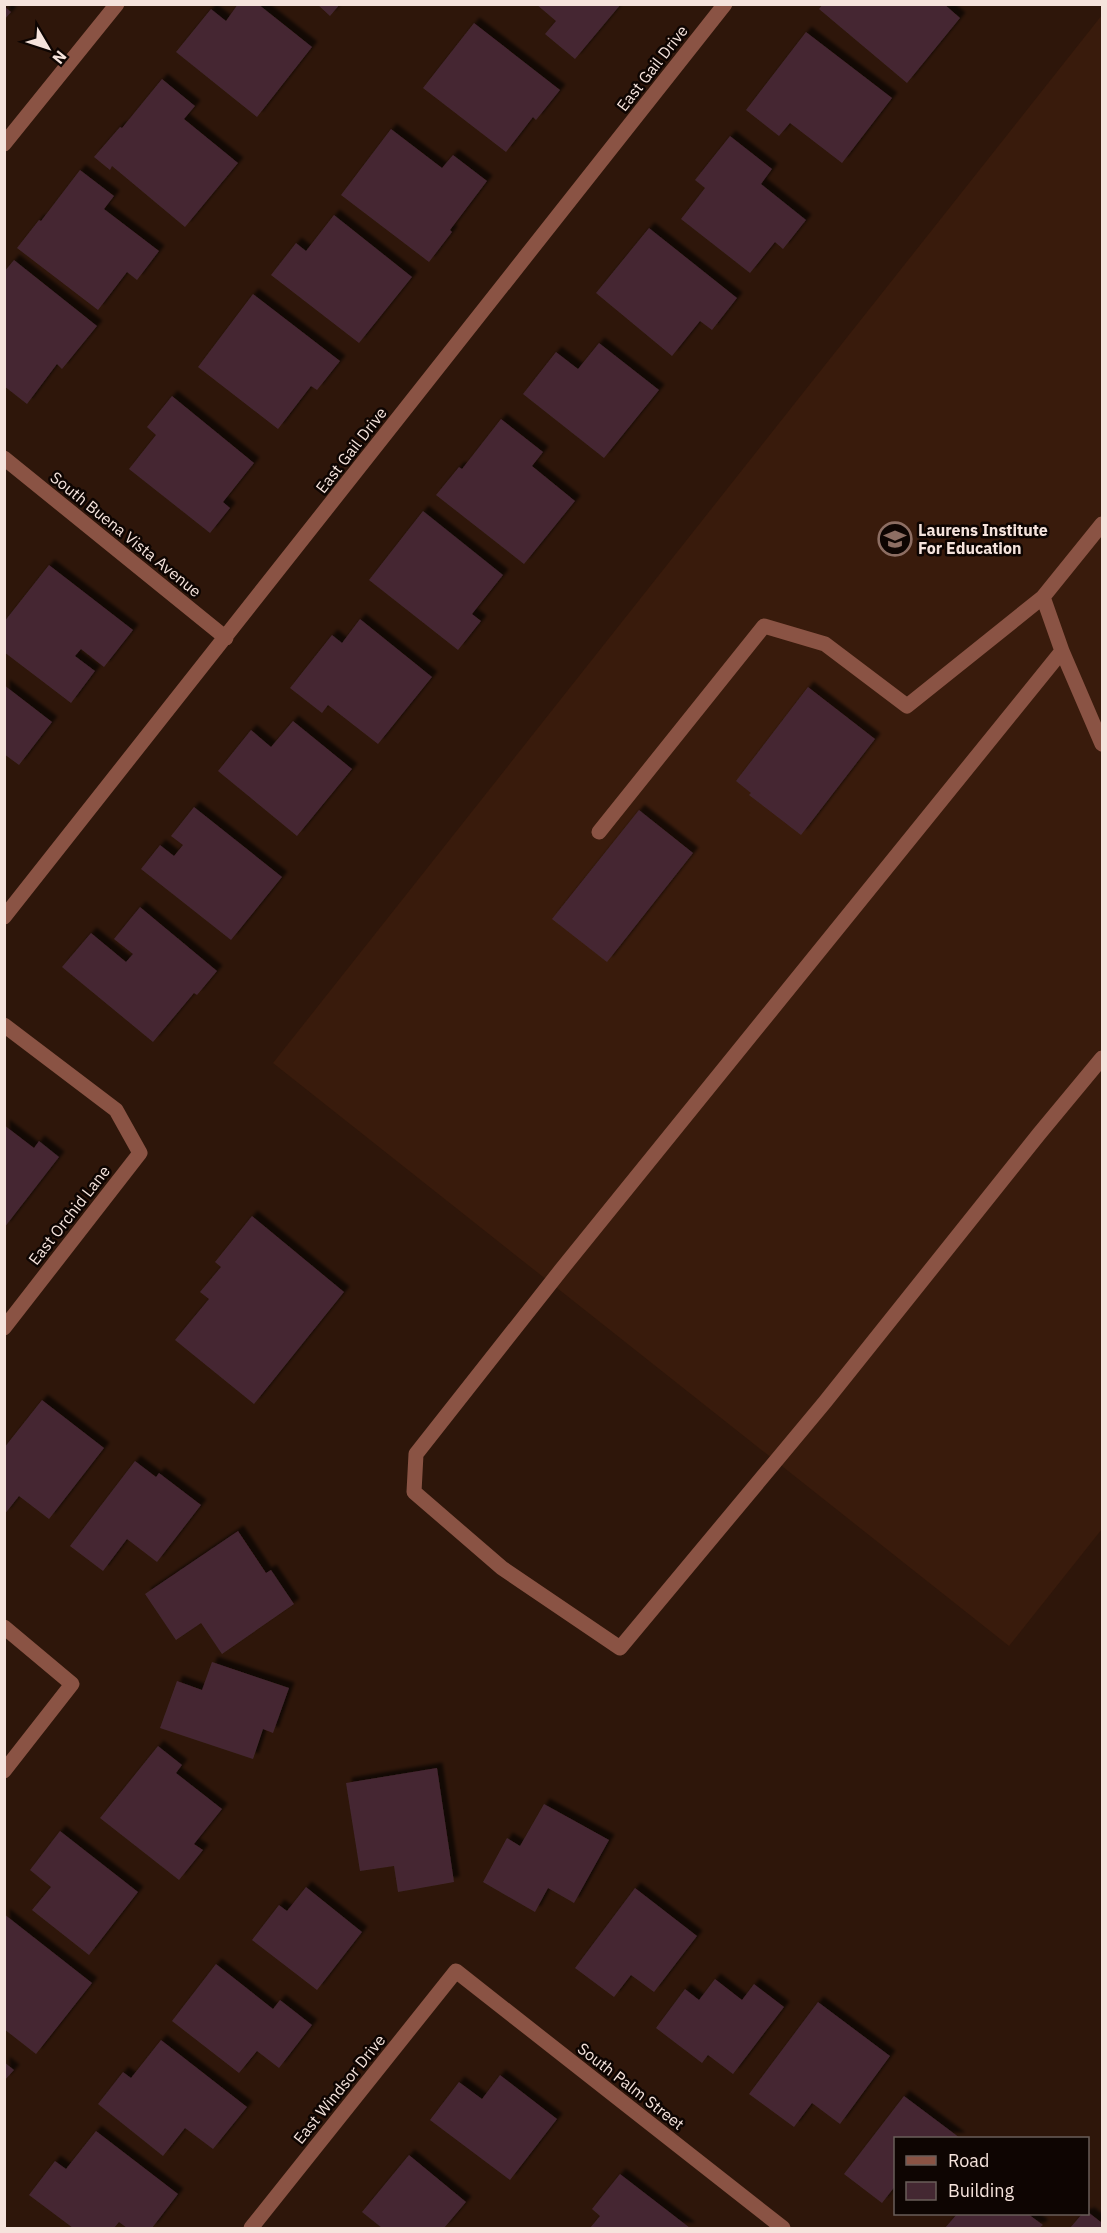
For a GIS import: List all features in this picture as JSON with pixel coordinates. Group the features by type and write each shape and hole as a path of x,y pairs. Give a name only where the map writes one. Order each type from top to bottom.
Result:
{"street":[{"path":"4,144 117,4"},
{"name":"East Gail Drive","path":"4,917 725,4"},
{"name":"South Buena Vista Avenue","path":"4,458 226,638"},
{"path":"599,832 764,626 825,644 907,706 1042,597 1102,524"},
{"path":"1042,597 1062,651 1102,744"},
{"path":"1062,651 568,1261 416,1454 414,1492 502,1568 621,1648 825,1402 1102,1058"},
{"name":"East Orchid Lane","path":"4,1025 116,1110 140,1153 4,1328"},
{"path":"4,1628 72,1684 4,1771"},
{"name":"East Windsor Drive","path":"251,2229 456,1971"},
{"name":"South Palm Street","path":"456,1971 783,2229"}],"shaded area":[{"name":"Laurens Institute For Education","path":"1102,15 1102,1529 1009,1646 273,1063"}],"building":[{"path":"238,4 258,4 312,47 257,117 176,52 211,9 226,21"},
{"path":"317,4 340,4 330,16"},
{"path":"536,4 621,4 575,59 545,34 556,21"},
{"path":"823,4 944,4 960,18 907,83 819,9"},
{"path":"4,6 11,12 4,20"},
{"path":"474,23 560,90 536,120 533,117 506,152 423,88"},
{"path":"806,32 892,98 842,163 790,123 779,136 746,110"},
{"path":"162,79 195,106 184,119 238,163 185,227 112,166 110,170 94,157 120,127 122,128"},
{"path":"391,129 442,168 453,155 487,181 429,262 341,195"},
{"path":"730,136 772,169 761,184 806,220 783,249 775,242 750,273 681,219 705,188 695,180"},
{"path":"80,170 114,196 104,209 159,251 137,280 127,272 98,310 17,248"},
{"path":"334,215 412,277 359,343 271,275 296,243 306,251"},
{"path":"649,228 737,298 712,330 700,321 672,356 596,293"},
{"path":"14,260 97,326 62,369 57,364 27,404 4,386 4,272"},
{"path":"253,294 340,361 317,390 311,386 278,429 198,367"},
{"path":"599,343 659,390 604,458 523,394 556,352 578,369"},
{"path":"172,396 254,463 223,502 230,508 210,533 129,469 156,435 147,427"},
{"path":"501,419 543,452 532,466 575,501 524,564 436,495 459,467 462,469"},
{"path":"423,511 503,575 472,614 481,621 458,650 369,580"},
{"path":"49,565 133,630 104,667 81,649 75,656 95,671 71,703 4,652 4,622"},
{"path":"360,619 432,677 378,744 328,705 322,713 290,688 332,635 342,643"},
{"path":"4,685 52,722 19,765 4,754"},
{"path":"808,687 875,739 801,835 749,795 751,793 736,781"},
{"path":"293,721 352,769 297,836 218,771 251,730 271,747"},
{"path":"194,807 282,877 231,940 141,869 160,845 174,856 183,845 171,836"},
{"path":"639,810 693,853 607,962 552,919"},
{"path":"140,907 217,971 197,995 194,993 153,1042 62,967 91,933 126,962 133,954 114,939"},
{"path":"4,1125 34,1148 39,1141 59,1157 4,1228"},
{"path":"252,1216 344,1292 254,1404 175,1340 209,1299 200,1292 221,1267 215,1262"},
{"path":"42,1400 104,1448 49,1519 19,1496 4,1515 4,1448"},
{"path":"135,1461 156,1477 159,1473 201,1505 157,1562 127,1539 103,1571 70,1546"},
{"path":"238,1531 266,1573 271,1570 294,1604 222,1654 201,1623 176,1640 145,1594"},
{"path":"212,1662 289,1688 273,1733 263,1729 253,1759 160,1728 177,1681 202,1690"},
{"path":"158,1746 182,1765 176,1773 222,1809 194,1844 203,1850 179,1880 100,1818"},
{"path":"437,1768 454,1882 398,1892 394,1866 360,1871 346,1783"},
{"path":"544,1804 609,1840 574,1903 548,1888 535,1912 483,1882 507,1838 520,1846"},
{"path":"60,1831 138,1892 89,1955 32,1910 51,1887 30,1870"},
{"path":"306,1887 362,1932 317,1990 252,1940 279,1905 287,1911"},
{"path":"635,1888 697,1936 654,1992 631,1975 614,1997 575,1968"},
{"path":"4,1914 92,1983 36,2054 4,2029"},
{"path":"216,1964 273,2009 280,2000 312,2025 279,2068 257,2051 239,2073 172,2021"},
{"path":"715,1979 742,2000 754,1984 784,2007 733,2074 708,2055 702,2063 656,2028 685,1989 699,2000"},
{"path":"818,2002 890,2056 840,2124 812,2103 794,2127 749,2094"},
{"path":"161,2040 247,2107 213,2149 185,2128 163,2156 98,2104 123,2072 131,2078"},
{"path":"4,2062 14,2070 4,2081"},
{"path":"500,2075 557,2119 510,2180 430,2120 459,2082 482,2099"},
{"path":"904,2096 959,2137 894,2137 894,2188 882,2203 844,2174"},
{"path":"96,2131 178,2194 152,2228 127,2228 119,2222 114,2228 73,2228 29,2195 55,2161 66,2169"},
{"path":"409,2155 466,2202 444,2228 382,2228 362,2212"},
{"path":"620,2174 690,2228 590,2228 600,2216 592,2209"},
{"path":"1089,2213 1102,2223 1102,2228 1070,2228 1081,2215 1089,2215"},
{"path":"956,2215 1029,2215 1043,2225 1039,2228 945,2228"}],"place":[{"name":"Laurens Institute For Education","path":"895,539"}]}
